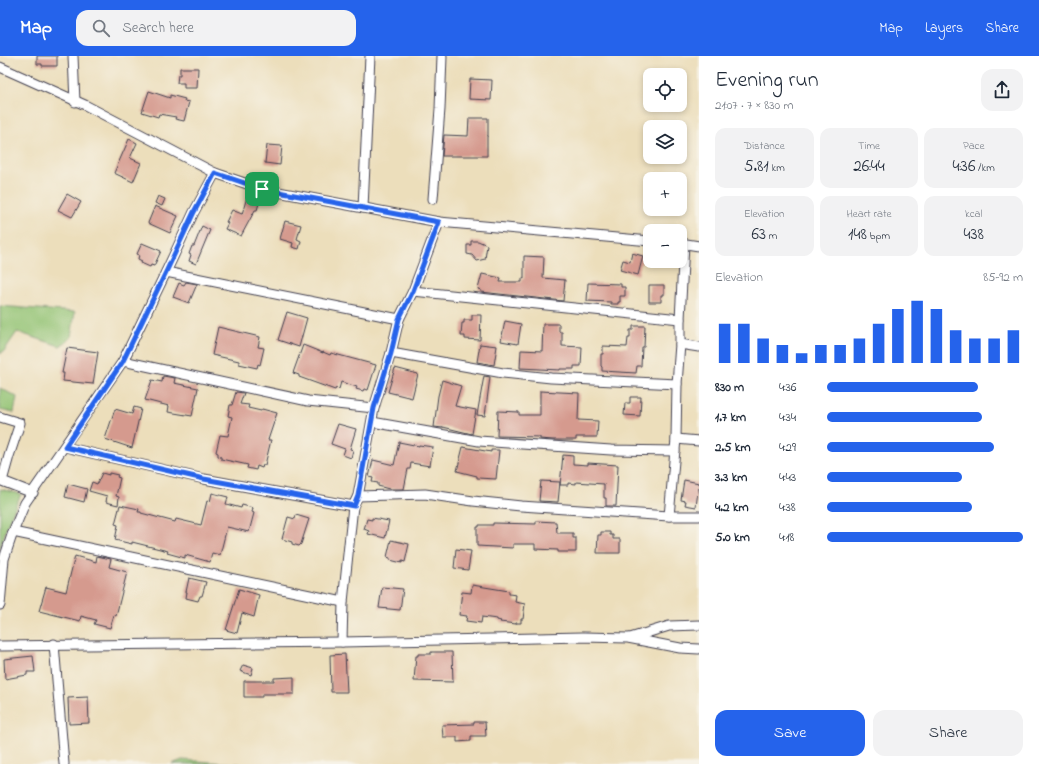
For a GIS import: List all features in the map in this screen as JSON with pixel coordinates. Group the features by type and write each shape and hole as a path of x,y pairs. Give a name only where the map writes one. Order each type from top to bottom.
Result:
{"street":[{"path":"73,56 75,102"},
{"path":"363,208 370,56"},
{"path":"433,199 440,109 442,56"},
{"path":"0,67 75,102 85,105 215,173 262,189 439,222 643,240"},
{"path":"0,605 4,559 25,503 123,361 194,212 215,173"},
{"path":"342,642 343,602 354,506 358,496 374,408 391,353 399,319 413,291 439,222"},
{"path":"687,245 699,246"},
{"path":"669,516 676,450 681,268"},
{"path":"166,272 399,319"},
{"path":"413,291 680,319"},
{"path":"680,344 699,347"},
{"path":"391,353 502,373 551,378 677,384"},
{"path":"123,361 308,401 374,408"},
{"path":"0,417 20,423 2,481 33,493"},
{"path":"372,422 479,441 611,450 676,450"},
{"path":"676,439 699,441"},
{"path":"65,447 204,479 354,506"},
{"path":"358,496 425,494 521,506 669,516 699,516"},
{"path":"13,532 343,602"},
{"path":"628,638 669,626 699,625"},
{"path":"0,646 54,644 342,642 583,636 628,638 680,648 699,649"},
{"path":"54,644 64,764"}],"green space":[{"path":"0,306 75,312 71,338 60,346 17,332 4,351 0,354"},
{"path":"0,388 17,397 14,413 0,410"},
{"path":"0,489 21,494 8,523 0,549"},
{"path":"182,760 240,764 172,764"}],"building":[{"path":"37,56 57,56 57,66 42,66 42,64 37,64"},
{"path":"180,68 198,68 197,88 184,88 184,83 177,83 178,75 180,75"},
{"path":"470,79 492,80 491,100 469,99"},
{"path":"149,91 170,98 170,95 185,99 184,101 189,102 184,121 175,119 176,117 159,114 158,117 142,112"},
{"path":"469,118 488,118 487,156 442,156 444,135 468,136"},
{"path":"129,139 137,143 130,158 141,163 133,182 114,173"},
{"path":"267,145 282,146 280,165 265,163"},
{"path":"67,194 81,202 72,217 58,210"},
{"path":"158,196 165,199 162,206 155,203"},
{"path":"247,197 260,200 257,210 255,210 241,236 225,229 228,223 226,222 232,210 242,214"},
{"path":"155,206 178,216 170,233 148,223"},
{"path":"285,221 301,225 297,239 301,241 299,249 292,247 293,243 280,239"},
{"path":"202,226 210,230 196,264 189,261 191,255 189,254"},
{"path":"471,241 478,241 487,245 485,259 477,261 472,255 467,254 467,245 471,245"},
{"path":"142,243 161,251 154,266 151,265 150,267 141,263 142,261 138,259 139,255 137,254"},
{"path":"632,253 643,256 638,275 620,270 623,260 630,262"},
{"path":"524,256 544,257 543,278 565,280 563,301 481,292 481,290 478,289 482,274 501,278 500,282 522,282 522,278 524,279"},
{"path":"186,282 197,284 189,303 173,297 179,283 184,285"},
{"path":"588,283 621,284 621,287 625,287 625,296 620,296 620,302 618,302 618,304 611,304 611,302 587,301"},
{"path":"649,285 664,285 664,295 661,295 661,302 649,302"},
{"path":"287,312 307,318 299,347 278,340"},
{"path":"472,315 481,315 480,340 465,339 465,336 461,336 462,323 464,323 464,320 472,320"},
{"path":"505,321 521,324 518,344 501,341"},
{"path":"543,324 559,324 559,332 562,332 562,346 582,347 581,366 574,366 574,369 560,370 520,368 521,350 542,351"},
{"path":"633,326 645,326 641,366 637,366 636,373 602,371 601,354 603,354 603,346 627,347 628,338 630,338 630,330 633,330"},
{"path":"218,327 260,337 258,347 264,348 260,365 258,364 257,368 239,364 239,361 212,355"},
{"path":"480,344 497,346 494,365 477,362"},
{"path":"303,345 330,355 331,353 376,365 368,390 364,389 363,391 356,389 357,387 341,382 339,389 336,388 335,390 299,377 299,375 293,373"},
{"path":"67,348 98,352 93,384 63,381 64,373 62,373"},
{"path":"395,368 418,374 412,398 388,392"},
{"path":"163,376 175,378 174,383 198,388 192,416 168,412 169,406 145,400 152,380 162,382"},
{"path":"484,376 490,377 485,416 477,415"},
{"path":"442,380 461,386 455,406 476,410 472,434 443,427 434,427 438,396"},
{"path":"540,391 579,393 578,420 598,421 597,437 576,437 576,440 553,440 540,439 540,437 497,436 498,411 519,412 519,415 540,415"},
{"path":"236,392 244,393 240,404 249,405 248,408 261,411 262,409 277,413 268,440 271,440 265,465 263,465 262,468 257,466 256,470 247,468 248,465 221,459 216,452 220,435 228,436 232,417 228,416 230,405 232,405"},
{"path":"630,397 641,397 640,416 624,415 625,403 630,403"},
{"path":"134,407 141,409 132,448 105,439 115,409 132,414"},
{"path":"338,424 356,429 350,449 353,450 351,458 343,455 345,449 331,444"},
{"path":"399,442 433,447 430,466 411,463 410,469 408,469 404,489 389,489 378,486 378,483 372,482 373,478 369,477 373,460 394,465"},
{"path":"463,447 491,452 491,450 499,450 496,479 477,478 477,476 457,471"},
{"path":"563,455 573,456 573,464 588,465 588,463 618,465 616,506 606,506 606,498 604,498 604,484 576,482 576,484 568,483 568,485 560,485"},
{"path":"102,473 118,475 117,477 120,478 116,496 119,497 118,505 106,502 107,496 89,491 92,482 97,484"},
{"path":"684,480 699,483 696,507 685,505 686,501 681,500"},
{"path":"541,481 560,482 558,502 539,501"},
{"path":"68,484 87,489 84,502 65,497"},
{"path":"212,493 228,497 226,504 241,508 242,505 253,508 252,512 254,513 249,532 227,527 220,555 212,553 210,562 185,555 185,558 167,553 168,551 132,542 132,544 115,540 118,525 115,524 120,505 139,509 138,512 175,522 176,519 201,525 207,501 210,502"},
{"path":"296,515 309,519 299,546 282,539 288,517 295,519"},
{"path":"372,518 389,521 385,538 368,534 369,531 364,529 367,519 372,520"},
{"path":"536,521 556,522 557,533 573,533 573,538 576,538 576,552 558,552 558,550 535,549 535,544 513,544 513,548 477,546 477,527 479,527 479,525 493,525 493,523 536,524"},
{"path":"601,532 610,532 610,535 613,535 613,539 620,539 620,553 597,553 598,535 601,535"},
{"path":"391,540 409,544 405,562 402,561 402,563 390,560 390,558 387,557"},
{"path":"456,549 471,551 468,570 454,568"},
{"path":"75,556 96,562 97,556 111,559 109,567 127,572 116,616 114,615 110,628 94,624 96,620 81,616 80,621 39,611 46,587 66,592"},
{"path":"189,578 206,582 202,596 200,596 198,601 186,598"},
{"path":"472,585 509,591 509,594 516,595 515,602 525,604 521,623 516,624 500,622 501,621 497,619 482,617 481,623 466,621 467,616 459,615 462,592 471,593"},
{"path":"382,587 403,589 400,610 379,608"},
{"path":"239,589 259,595 254,617 242,613 237,633 226,630"},
{"path":"431,652 452,652 453,682 414,681 416,656 418,656 418,654 431,654"},
{"path":"345,654 347,692 331,692 330,655"},
{"path":"33,656 35,672 27,672 27,675 5,679 4,659"},
{"path":"243,665 253,668 251,675 240,671"},
{"path":"294,677 294,694 262,694 262,697 244,697 244,681 274,681 274,678"},
{"path":"88,697 89,723 69,724 68,698"},
{"path":"474,722 485,722 486,736 471,736 471,741 457,742 457,737 443,737 442,725 474,724"}],"route":[{"path":"215,173 262,189 439,222 413,291 399,319 391,353 374,408 358,496 354,506 204,479 65,447 123,361 194,212 215,173"}]}
